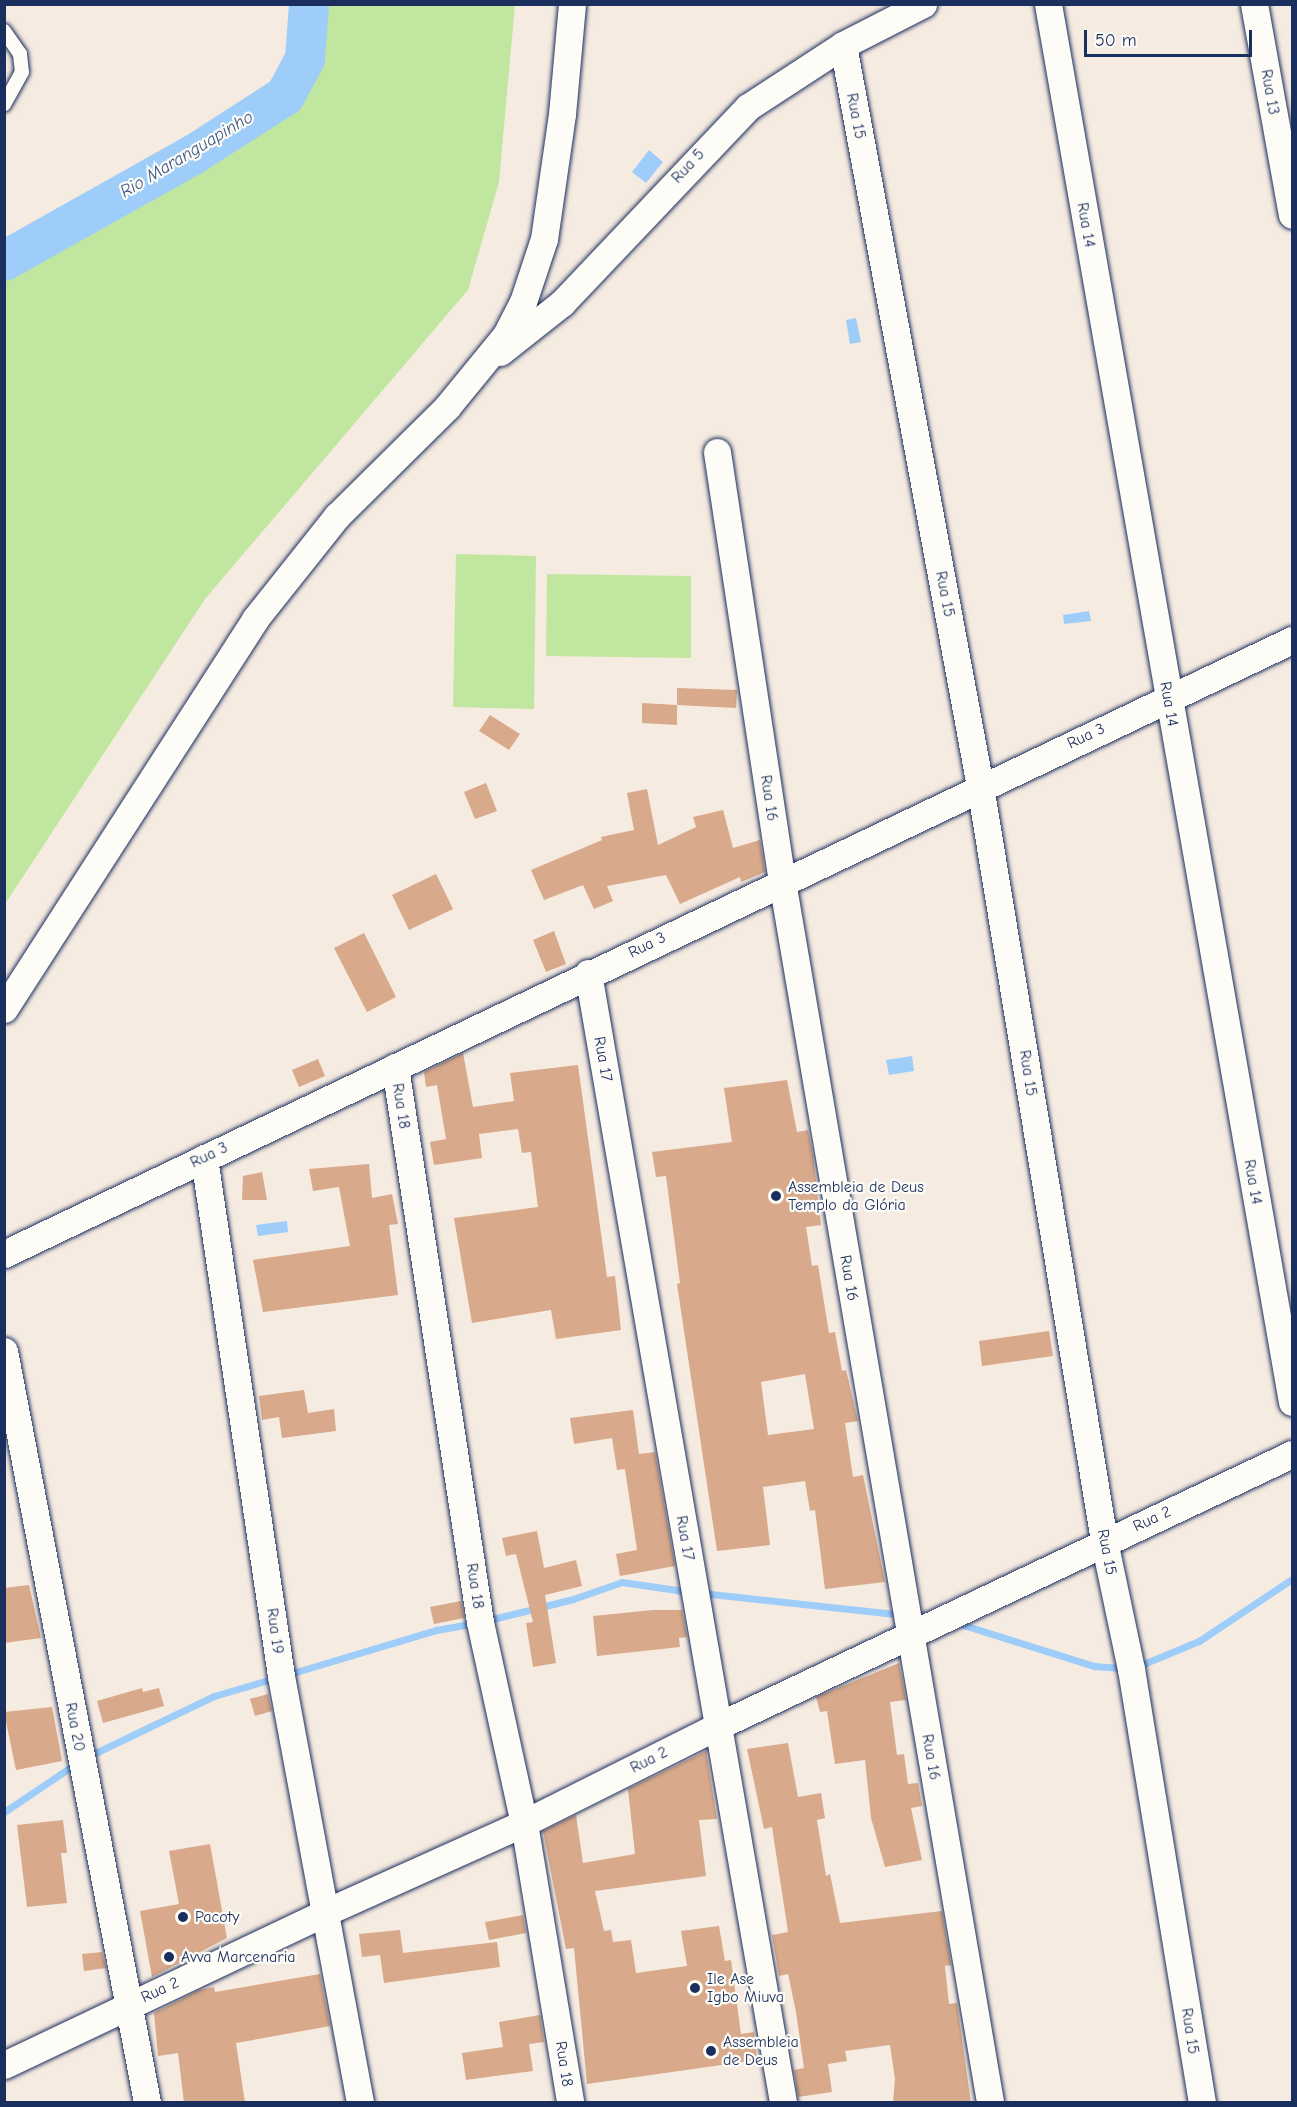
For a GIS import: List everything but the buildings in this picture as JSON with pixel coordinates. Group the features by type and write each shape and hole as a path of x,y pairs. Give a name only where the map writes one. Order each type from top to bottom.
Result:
{"street":[{"path":"4,1009 255,619 338,516 447,407 506,335 523,302 544,239 562,114 572,4"},
{"name":"Rua 5","path":"481,364 562,303 747,107 843,45 923,4"},
{"name":"Rua 14","path":"1048,4 1293,1402"},
{"name":"Rua 13","path":"1254,4 1293,215"},
{"name":"Rua 15","path":"843,45 980,786 1104,1541 1131,1669 1202,2103"},
{"name":"Rua 16","path":"717,452 782,881 990,2103"},
{"name":"Rua 3","path":"4,1254 980,786 1293,640"},
{"name":"Rua 17","path":"588,973 783,2103"},
{"name":"Rua 18","path":"395,1067 480,1622 524,1823 570,2103"},
{"name":"Rua 19","path":"204,1158 281,1676 360,2103"},
{"name":"Rua 20","path":"4,1351 147,2103"},
{"name":"Rua 2","path":"4,2065 326,1912 524,1823 718,1726 1104,1541 1293,1454"}],"lane":[{"path":"4,32 20,54 22,72 4,104"}],"green space":[{"path":"309,5 515,5 499,182 468,290 205,599 5,904 5,261 193,155 285,96 305,59"},
{"path":"456,554 536,556 534,709 453,707"},
{"path":"547,574 691,576 691,658 546,656"}],"water":[{"path":"649,150 663,162 646,183 632,172"},
{"path":"856,318 861,342 850,344 846,320"},
{"path":"1089,611 1091,621 1064,624 1063,615"},
{"path":"912,1056 914,1071 889,1075 886,1060"},
{"path":"287,1221 288,1232 258,1236 256,1225"}],"waterway":[{"name":"Rio Maranguapinho","path":"4,261 193,155 285,96 305,59 309,4"},
{"path":"1136,1667 1199,1641 1292,1579"},
{"path":"485,1621 573,1599 622,1582 690,1592"},
{"path":"701,1593 902,1615"},
{"path":"286,1675 436,1630 474,1623"},
{"path":"957,1623 1094,1666 1125,1668"},
{"path":"87,1757 214,1696 275,1678"},
{"path":"4,1812 77,1763"}],"place":[{"name":"Assembleia de Deus Templo da Glória","path":"776,1196"},
{"name":"Pacoty","path":"183,1917"},
{"name":"Avva Marcenaria","path":"169,1957"},
{"name":"Ile Ase Igbo Miuva","path":"695,1988"},
{"name":"Assembleia de Deus","path":"711,2051"}]}
